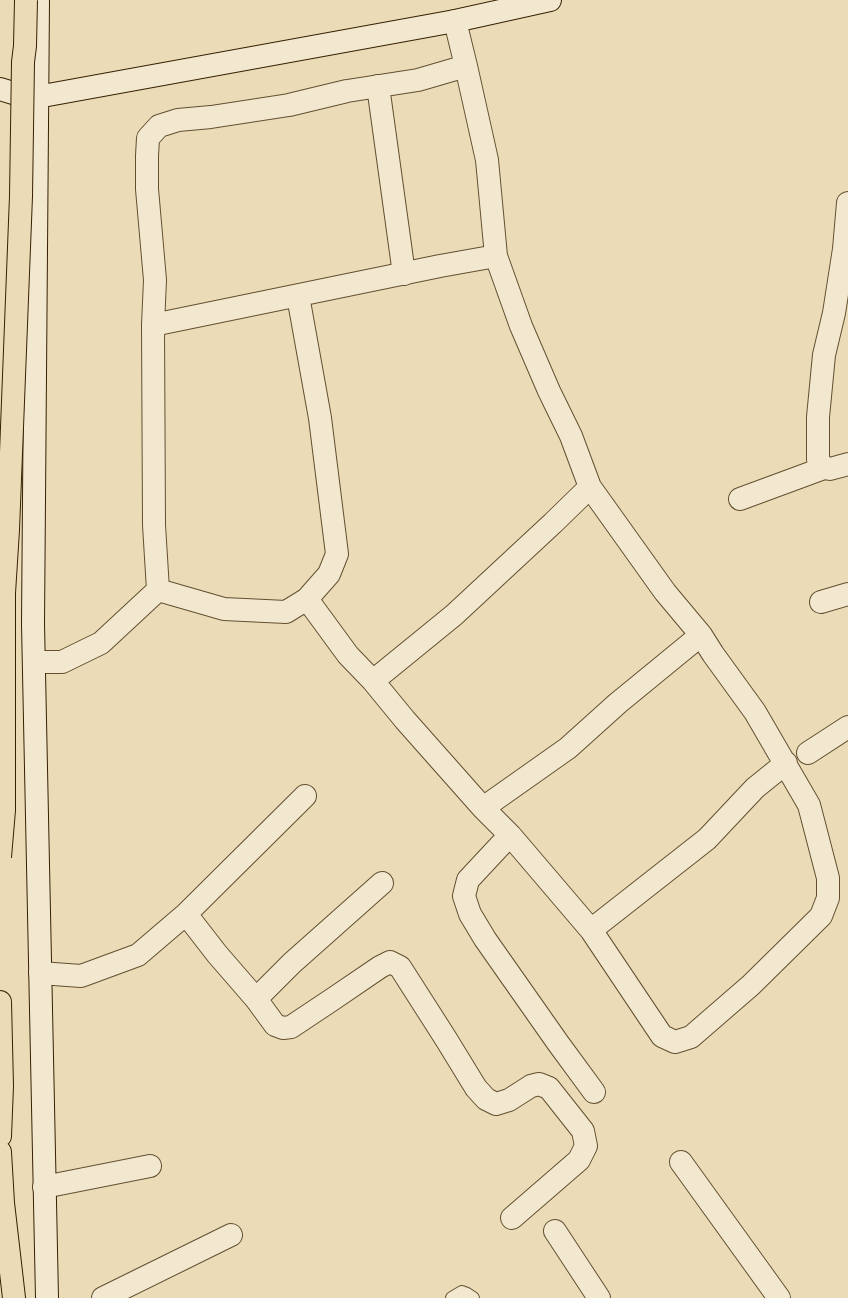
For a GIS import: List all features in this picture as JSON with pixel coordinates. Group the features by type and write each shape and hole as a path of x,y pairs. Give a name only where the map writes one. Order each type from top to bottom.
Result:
{"highway":[{"path":"0,857 4,810 4,593 8,530 21,196 23,62 25,46 26,0"},
{"path":"0,1002 2,1086 0,1136"},
{"path":"0,1152 3,1203 14,1298"}],"street":[{"path":"38,0 34,662 46,1298"},
{"path":"0,89 37,97 455,21 541,1"},
{"path":"307,599 348,655 373,681 405,720 483,808 510,835 591,930 662,1036 675,1042 690,1037 752,985 821,916 828,898 828,878 809,805 755,712 701,635 665,592 590,487 571,436 548,391 521,326 496,256 487,160 455,21"},
{"path":"34,662 62,662 101,643 158,590 154,510 153,325 155,280 146,189 148,138 159,126 178,120 289,105 347,91 418,80 466,66"},
{"path":"378,86 404,274"},
{"path":"824,468 818,460 819,401 824,355 834,313 844,249 848,203"},
{"path":"153,325 440,266 496,256"},
{"path":"158,590 224,609 286,612 307,599 329,574 337,554 320,418 298,296"},
{"path":"740,499 824,468 830,469 848,464"},
{"path":"373,681 454,615 590,487"},
{"path":"821,602 848,594"},
{"path":"483,808 568,748 618,703 701,635"},
{"path":"808,753 848,727"},
{"path":"591,930 707,839 754,788 786,763"},
{"path":"40,973 81,976 138,955 186,914 305,796"},
{"path":"510,835 468,880 464,896 470,914 485,939 594,1092"},
{"path":"256,999 292,963 382,883"},
{"path":"186,914 217,954 256,999 275,1025 283,1028 291,1027 380,967 390,962 400,967 476,1088 486,1099 496,1104 509,1100 530,1086 539,1084 549,1088 583,1131 586,1146 580,1160 512,1218"},
{"path":"681,1162 779,1298"},
{"path":"44,1187 150,1166"},
{"path":"555,1231 599,1298"},
{"path":"103,1298 231,1235"}],"lane":[{"path":"452,1298 462,1292 473,1298"}]}
